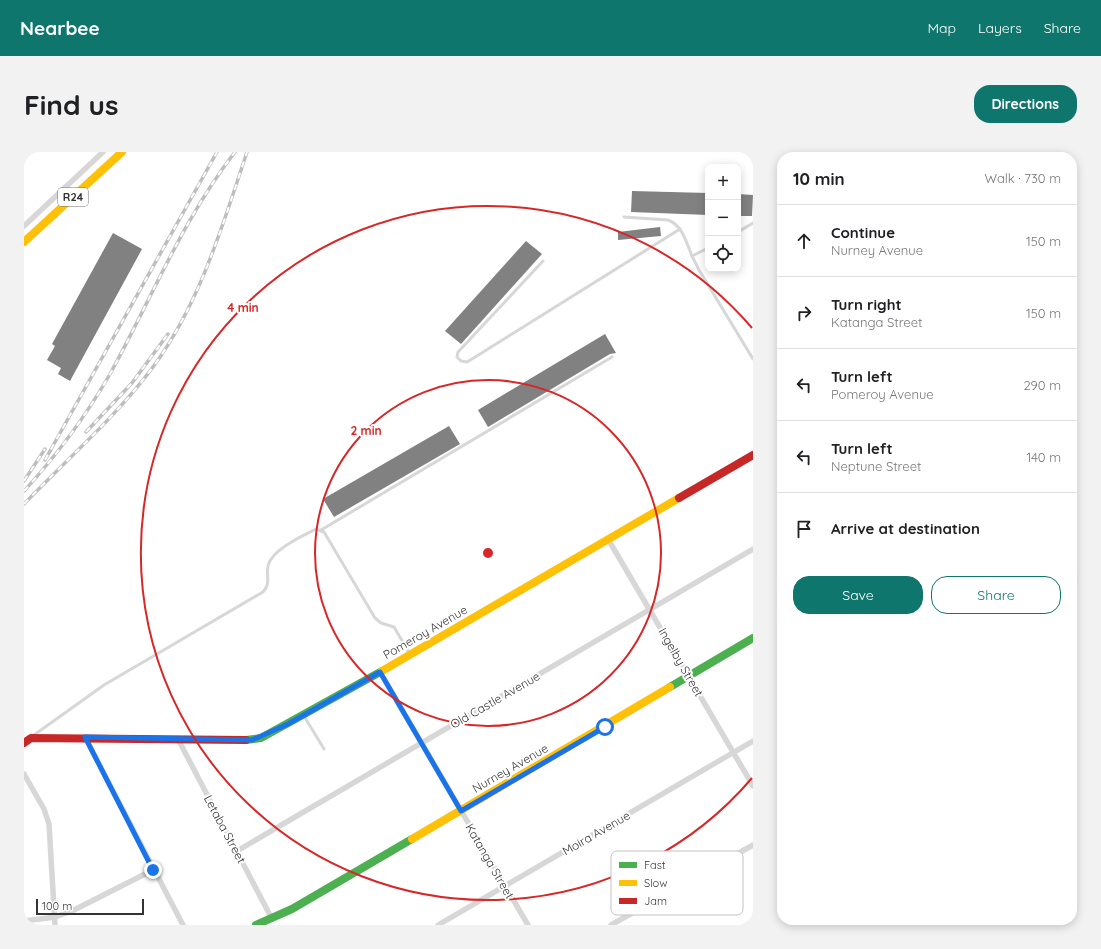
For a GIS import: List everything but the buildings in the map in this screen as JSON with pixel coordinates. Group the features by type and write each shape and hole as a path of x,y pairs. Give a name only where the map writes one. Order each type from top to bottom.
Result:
{"street":[{"path":"24,226 102,152"},
{"name":"R24","path":"24,242 122,152"},
{"name":"Pomeroy Avenue","path":"31,738 85,737 252,740 261,738 380,672 753,455"},
{"name":"Ingelby Street","path":"608,539 753,786"},
{"name":"Old Castle Avenue","path":"237,851 753,549"},
{"name":"Nurney Avenue","path":"256,925 292,909 623,716 688,675 753,638"},
{"name":"Katanga Street","path":"380,672 528,925"},
{"path":"85,737 183,925"},
{"path":"24,743 31,738"},
{"name":"Letaba Street","path":"178,739 272,919"},
{"name":"Moira Avenue","path":"438,925 753,741"},
{"path":"24,774 44,810 49,824 55,925"},
{"path":"742,851 753,845"},
{"path":"24,921 55,916 85,904 153,870"},
{"path":"611,925 629,915"}],"lane":[{"path":"624,217 668,220 675,222 680,228 699,270 753,359"},
{"path":"741,230 753,224"},
{"path":"543,261 458,352 457,357 461,361 467,362 472,359 680,228"},
{"path":"692,256 705,250"},
{"path":"31,738 104,685 263,592 267,586 267,567 273,555 312,531 321,530 612,357"},
{"path":"321,530 375,618 381,623 394,626 411,654"},
{"path":"304,715 324,749"}],"railway":[{"path":"45,460 217,152"},
{"path":"24,491 70,435 101,390 183,233 216,179 235,152"},
{"path":"24,504 123,403 153,367 170,342 197,291 208,264 247,152"},
{"path":"86,432 132,383 168,334"},
{"path":"24,481 45,449"}],"traffic: fast":[{"path":"670,687 753,638"},
{"path":"246,740 261,738 382,671"},
{"path":"256,925 292,909 412,839"}],"traffic: slow":[{"path":"24,242 122,152"},
{"path":"382,671 679,498"},
{"path":"412,839 670,687"}],"traffic: jam":[{"path":"679,498 753,455"},
{"path":"24,743 31,738 246,740"}],"route":[{"path":"153,870 85,737 218,741 252,740 261,738 288,724 380,672 461,811 605,727"}]}
